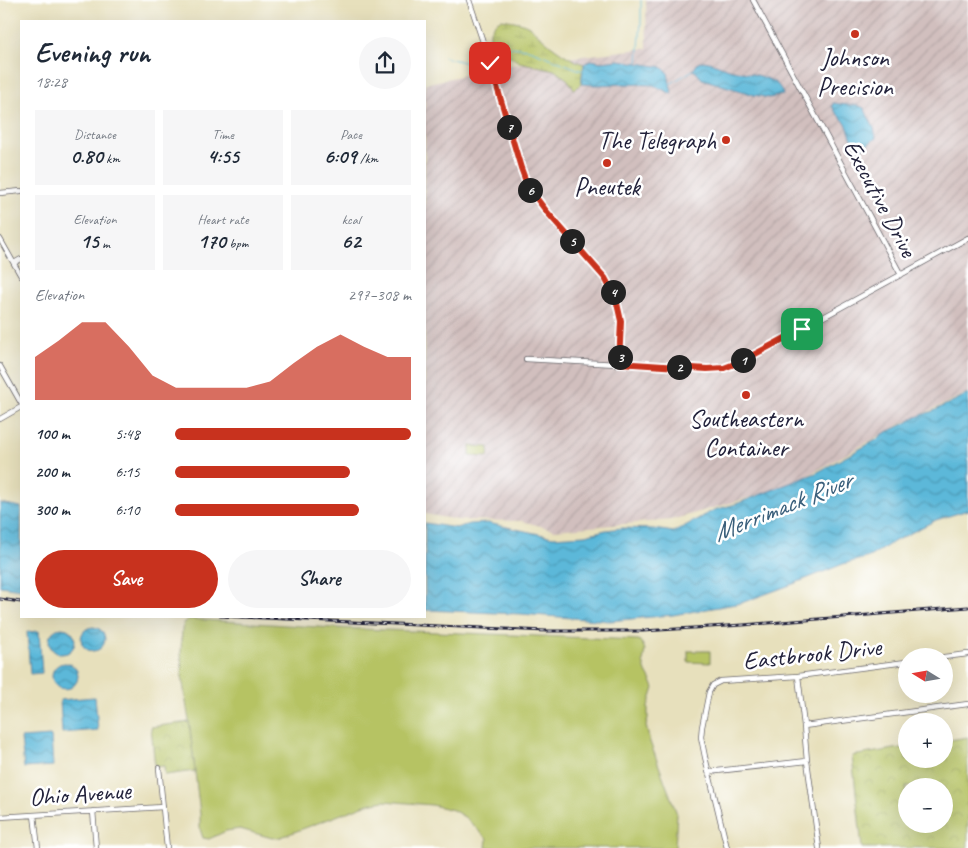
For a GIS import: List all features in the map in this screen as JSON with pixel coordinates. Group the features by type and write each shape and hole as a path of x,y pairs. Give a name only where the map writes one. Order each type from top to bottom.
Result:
{"street":[{"path":"470,0 528,187 547,212 605,278 616,299 621,321 619,363"},
{"name":"Executive Drive","path":"526,359 707,369 728,367 901,275 753,0"},
{"path":"0,193 20,191"},
{"path":"901,275 968,238"},
{"path":"0,239 20,274"},
{"path":"14,263 20,260"},
{"path":"0,366 20,401"},
{"path":"0,420 20,408"},
{"path":"953,656 968,654"},
{"name":"Eastbrook Drive","path":"708,772 701,732 709,692 714,685 721,681 798,676 898,663"},
{"path":"798,676 819,848"},
{"path":"804,726 968,704"},
{"path":"727,848 708,772 807,762"},
{"path":"159,768 167,848"},
{"name":"Ohio Avenue","path":"0,817 163,807"},
{"path":"93,811 96,848"},
{"path":"34,815 38,848"}],"shaded area":[{"path":"646,0 968,0 968,393 899,425 787,487 671,520 555,530 522,521 458,520 426,514 426,84 503,66 647,48"}],"green space":[{"path":"502,19 529,26 556,49 573,60 584,64 581,84 575,90 567,79 554,70 519,62 496,47 491,41 490,31 494,24"},
{"path":"470,446 489,447 488,457 470,456"},
{"path":"189,619 335,628 639,640 645,650 643,662 646,672 654,688 648,707 646,726 650,742 677,814 675,848 486,848 487,839 466,818 453,810 432,805 384,801 368,804 281,837 272,838 240,829 226,831 209,839 203,838 200,829 200,814 189,721 182,677 182,629 184,623"},
{"path":"688,651 710,651 710,663 688,662"},
{"path":"189,722 195,771 165,775 164,766 155,767 151,727"},
{"path":"968,737 968,848 862,848 852,756 898,748 898,768 953,768 953,740"}],"water":[{"path":"591,60 601,62 619,60 662,67 668,73 672,94 653,85 581,84 584,64"},
{"path":"703,61 769,79 779,86 783,95 769,98 702,79 693,70 698,63"},
{"path":"833,103 857,105 864,108 874,128 876,138 860,150 852,139 846,123 836,113 832,106"},
{"name":"Merrimack River","path":"968,394 968,510 936,520 869,557 843,564 741,603 673,615 610,621 521,614 426,610 426,523 456,528 469,524 488,523 553,537 585,535 622,528 674,532 714,510 736,504 816,473 876,440 883,434 916,417"},
{"path":"0,503 20,507 20,589 0,586"},
{"path":"88,627 98,627 105,634 105,644 98,651 88,651 81,644 81,634"},
{"path":"62,628 71,632 75,641 71,650 62,654 53,650 49,641 53,632"},
{"path":"39,631 42,673 30,674 27,632"},
{"path":"65,663 74,667 78,676 74,685 65,689 56,685 52,676 56,667"},
{"path":"95,697 98,730 62,733 60,700"},
{"path":"51,736 53,766 24,768 21,738"}],"waterway":[{"path":"638,62 641,0"},
{"path":"493,57 512,47 527,49 580,70 585,70"},
{"path":"444,57 467,63 484,60"},
{"path":"670,84 693,70"}],"railway":[{"path":"0,599 20,602"},
{"path":"264,618 546,631 643,631 968,607"}],"place":[{"name":"Johnson Precision","path":"855,34"},
{"name":"The Telegraph","path":"726,140"},
{"name":"Pneutek","path":"607,163"},
{"name":"Southeastern Container","path":"746,395"}],"route":[{"path":"490,63 528,187 547,212 605,278 613,291 620,310 621,321 619,363 707,369 724,368 742,361 802,329"}]}
